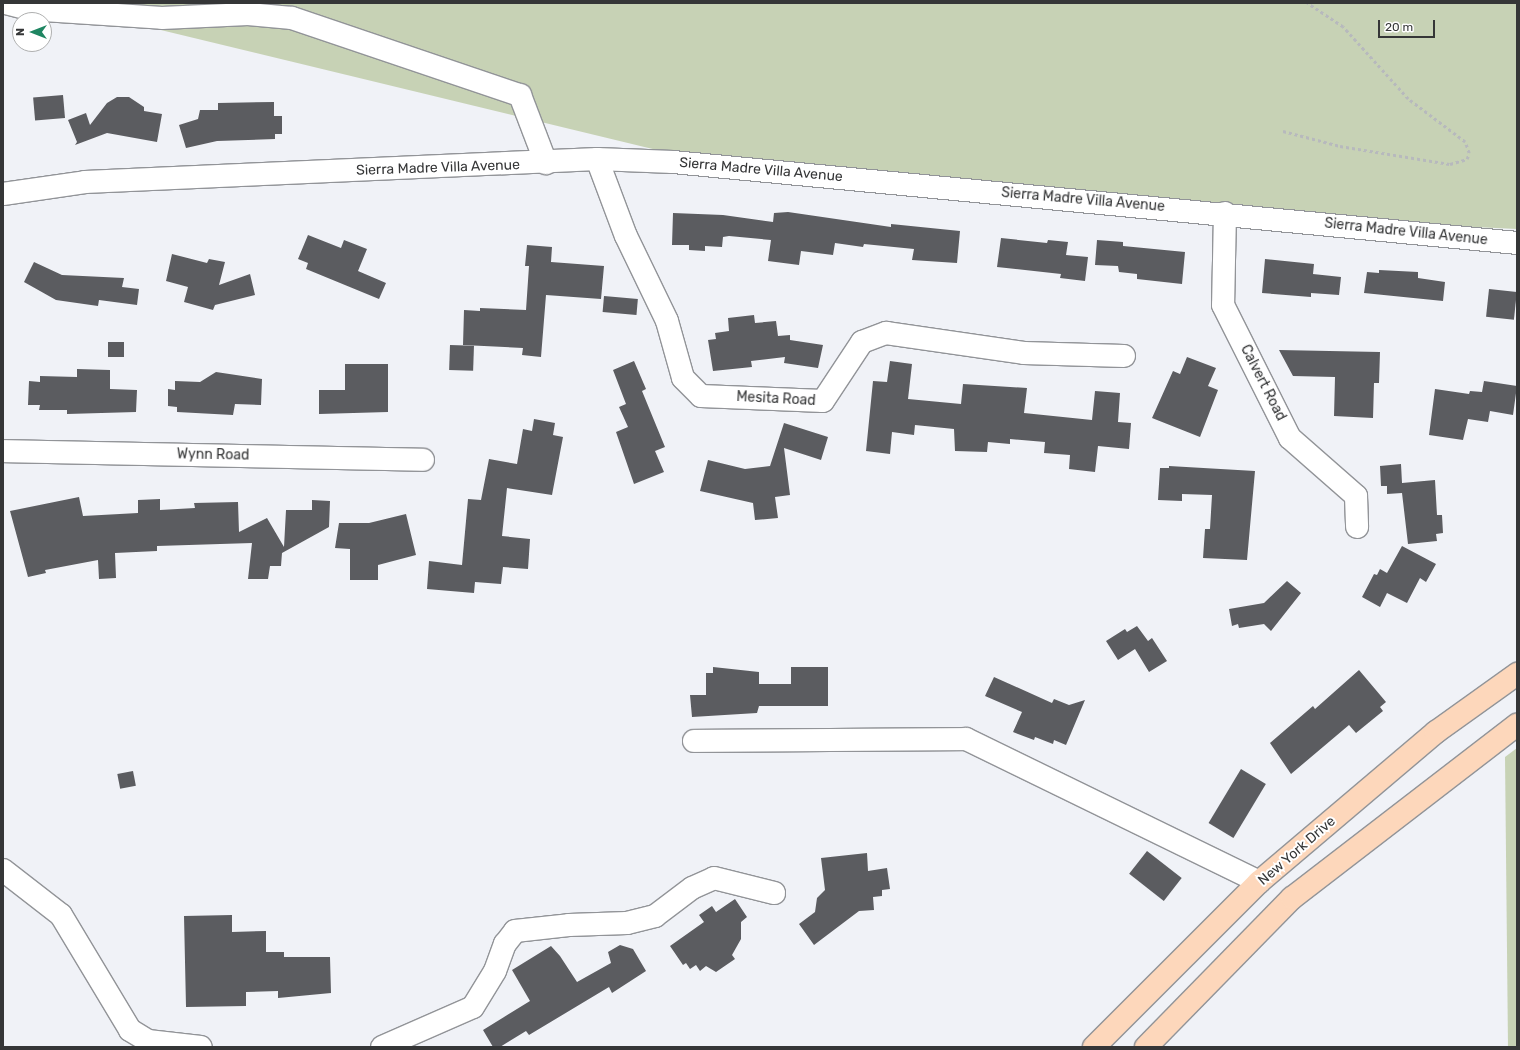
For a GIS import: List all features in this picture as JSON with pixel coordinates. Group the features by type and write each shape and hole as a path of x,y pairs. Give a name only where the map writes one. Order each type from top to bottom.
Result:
{"main road":[{"name":"New York Drive","path":"1094,1047 1259,882 1436,732 1517,674"},
{"path":"1146,1047 1292,898 1517,725"}],"street":[{"path":"6,3 162,18 248,14 292,18 520,95 546,163"},
{"name":"Sierra Madre Villa Avenue","path":"3,194 85,182 546,163 597,159 672,162 1225,213 1517,243"},
{"name":"Mesita Road","path":"597,159 626,236 668,321 683,378 700,396 824,401 862,342 886,332 1024,353 1124,356"},
{"name":"Calvert Road","path":"1225,213 1223,305 1290,438 1356,496 1357,526"},
{"name":"Wynn Road","path":"3,451 423,460"},
{"path":"694,741 966,739 1259,882"},
{"path":"3,870 61,915 130,1030 148,1041 201,1047"},
{"path":"382,1047 473,1007 496,972 505,944 515,932 540,927 627,923 655,916 692,888 714,878 774,893"}],"path":[{"path":"1283,131 1340,146 1450,164 1467,159 1469,153 1465,142 1408,99 1343,27 1307,3"}],"green space":[{"path":"49,3 1517,3 1517,229 1282,218 661,151"},
{"path":"1517,748 1517,1047 1508,1047 1505,757"}],"building":[{"path":"63,95 65,118 35,121 33,98"},
{"path":"117,97 129,97 144,107 144,111 162,114 157,142 107,133 75,145 77,142 68,120 86,113 90,125 107,103"},
{"path":"274,102 274,116 282,116 282,134 275,134 275,139 217,141 186,148 179,125 198,119 200,110 218,110 218,103"},
{"path":"788,212 891,227 891,224 960,231 957,263 912,260 914,249 864,244 863,247 835,243 833,255 801,251 799,265 768,261 771,240 729,236 723,237 722,247 705,246 705,251 689,250 689,245 672,245 673,213 723,215 773,222 774,213"},
{"path":"308,235 341,248 344,240 367,249 358,271 386,283 379,299 306,269 308,263 298,259"},
{"path":"1001,238 1047,243 1048,240 1068,242 1066,255 1088,257 1085,281 1060,278 1061,274 997,267"},
{"path":"1097,240 1123,242 1123,246 1185,252 1182,284 1137,279 1137,274 1119,272 1118,266 1095,265"},
{"path":"527,245 552,247 551,262 604,266 601,299 546,295 541,357 522,355 523,348 463,345 464,310 480,311 480,308 526,310 529,266 525,266"},
{"path":"172,254 207,263 209,259 225,262 219,285 250,274 255,295 215,305 213,310 184,302 188,287 166,281"},
{"path":"1265,259 1314,264 1313,274 1341,277 1339,295 1311,293 1311,297 1262,293"},
{"path":"34,262 62,275 124,278 122,287 139,289 137,305 99,300 98,306 56,300 24,282"},
{"path":"1379,270 1418,272 1418,278 1445,282 1443,301 1364,293 1367,272 1379,273"},
{"path":"1489,289 1517,292 1514,320 1486,317"},
{"path":"604,296 638,299 636,315 603,312"},
{"path":"754,315 755,323 776,321 778,336 790,335 790,340 823,345 818,368 784,363 785,357 751,361 752,367 713,371 708,340 716,339 715,333 729,331 728,318"},
{"path":"108,342 124,342 124,357 108,357"},
{"path":"450,345 474,346 473,371 449,370"},
{"path":"1279,350 1380,352 1379,383 1374,383 1373,418 1334,416 1335,377 1293,376"},
{"path":"1187,357 1216,368 1208,386 1218,390 1200,437 1152,418 1173,371 1180,374"},
{"path":"634,361 646,389 642,391 665,447 655,451 664,472 634,484 616,432 628,427 619,407 626,404 613,370"},
{"path":"890,361 912,364 908,399 961,404 963,384 1027,388 1024,413 1092,420 1095,391 1120,393 1118,422 1131,423 1129,449 1098,446 1095,472 1069,469 1070,455 1044,453 1045,442 1010,439 1010,444 988,442 987,452 955,451 954,429 915,425 914,435 892,432 890,454 866,451 873,381 887,382"},
{"path":"345,364 388,364 388,412 319,414 319,390 345,390"},
{"path":"77,369 110,370 110,389 137,390 136,412 67,414 67,410 39,410 40,405 28,405 29,381 40,382 40,376 77,377"},
{"path":"216,372 262,379 261,405 235,404 233,415 177,412 177,407 168,406 168,389 175,390 175,381 200,382"},
{"path":"1484,381 1517,386 1513,415 1490,411 1488,422 1468,419 1463,440 1429,435 1435,389 1469,394 1470,391 1482,392"},
{"path":"534,419 555,423 553,435 563,437 552,495 507,488 502,536 530,539 528,569 503,567 501,584 475,582 474,593 427,589 429,561 462,565 468,499 481,500 489,459 517,464 523,429 532,431"},
{"path":"784,423 828,437 821,460 784,448 790,495 775,497 778,518 755,520 753,503 700,491 708,460 745,469 770,466"},
{"path":"1401,464 1402,483 1435,480 1437,515 1442,515 1443,533 1436,534 1437,541 1408,544 1402,493 1387,494 1387,486 1381,486 1380,466"},
{"path":"1169,466 1255,471 1247,560 1203,558 1205,529 1210,529 1212,495 1182,494 1182,501 1158,500 1160,468 1169,468"},
{"path":"79,497 83,516 138,513 138,500 160,499 160,510 195,508 194,503 238,502 239,532 267,518 284,547 286,510 312,510 312,500 330,501 329,527 282,553 281,566 270,566 268,579 248,579 252,543 157,546 157,551 115,553 116,578 99,579 98,560 45,570 46,573 28,577 10,511"},
{"path":"406,514 416,555 378,565 378,580 350,580 350,549 335,548 339,523 369,523"},
{"path":"1402,546 1436,564 1426,582 1420,578 1407,603 1387,593 1380,607 1362,597 1374,574 1377,575 1380,569 1387,573"},
{"path":"1287,581 1301,593 1271,631 1264,624 1239,628 1238,624 1232,626 1229,609 1264,603"},
{"path":"1137,626 1148,641 1152,638 1167,661 1149,672 1135,649 1118,660 1106,641 1125,629 1127,632"},
{"path":"713,667 759,672 759,684 791,684 791,667 828,667 828,706 759,706 757,713 692,717 690,695 706,695 706,673 713,673"},
{"path":"1359,670 1386,702 1380,707 1383,711 1356,733 1349,725 1291,774 1270,743 1313,706 1315,709"},
{"path":"994,677 1052,703 1054,699 1069,705 1085,700 1066,745 1054,740 1053,744 1035,737 1034,740 1013,732 1022,712 985,696"},
{"path":"1241,769 1266,784 1233,838 1209,823"},
{"path":"133,771 136,786 120,789 117,774"},
{"path":"1147,851 1182,878 1164,901 1129,874"},
{"path":"867,853 868,871 887,868 890,889 882,890 882,896 873,897 874,910 859,911 814,945 799,924 815,912 817,898 825,890 821,858"},
{"path":"735,899 747,917 741,922 741,939 732,955 735,959 716,972 706,966 700,971 696,965 690,969 686,963 683,965 670,946 704,922 699,915 712,906 716,912"},
{"path":"232,915 232,932 266,931 266,952 284,952 284,957 330,957 331,993 278,998 278,991 246,992 246,1006 186,1007 184,916"},
{"path":"620,945 633,949 646,971 612,993 609,987 529,1035 526,1031 500,1047 493,1047 483,1030 530,1001 512,970 551,946 560,956 577,982 611,963 608,952"}]}
